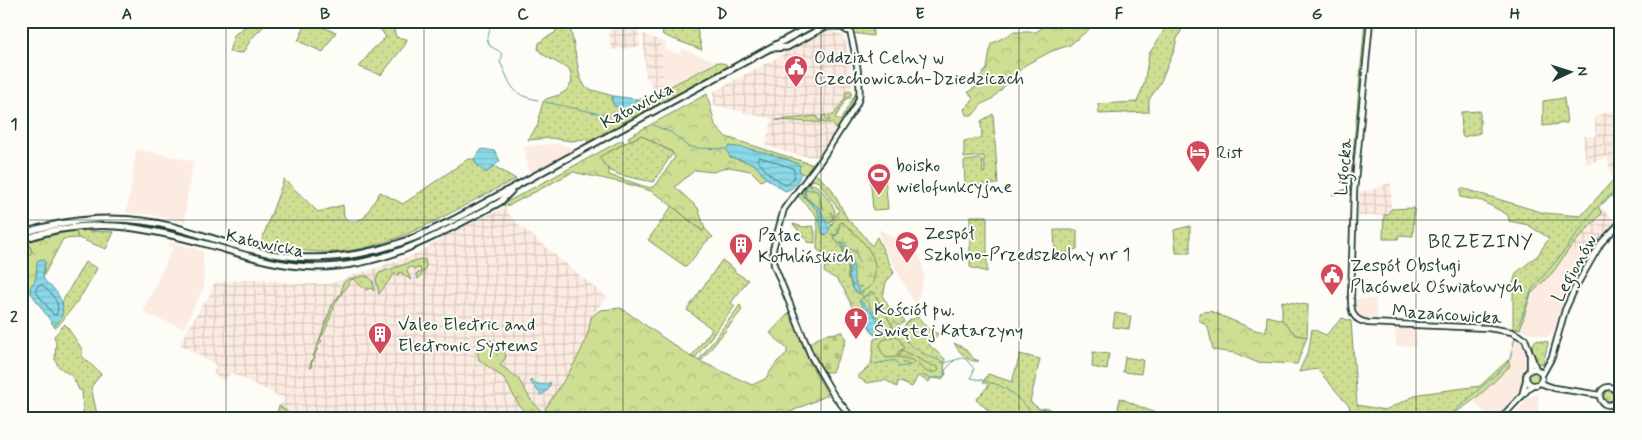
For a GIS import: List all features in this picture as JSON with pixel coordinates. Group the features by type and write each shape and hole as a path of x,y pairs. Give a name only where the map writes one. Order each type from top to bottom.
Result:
{"main road":[{"name":"Katowicka","path":"21,234 67,221 121,219 173,227 277,255 335,258 384,249 411,240 448,223 820,21"},
{"name":"Katowicka","path":"770,49 787,47 835,21"},
{"path":"825,26 839,26 846,29"},
{"name":"Katowicka","path":"21,240 68,227 111,225 158,232 275,263 307,267 338,266 377,259 419,244 500,202 517,186"}],"street":[{"path":"845,21 846,29 851,38"},
{"path":"845,21 851,38 859,84 858,101 821,160 784,209 773,248 772,259 811,356 833,394 853,419"},
{"name":"Ligocka","path":"1352,315 1354,192 1370,21"},
{"name":"Legionów","path":"1542,376 1551,361 1565,310 1575,288 1601,243 1621,222"},
{"name":"Mazańcowicka","path":"1352,315 1356,319 1368,323 1488,328 1519,334 1526,338 1537,369"},
{"path":"1522,397 1526,376 1530,370 1530,352"},
{"path":"1530,370 1537,369 1551,361"},
{"path":"1537,369 1542,376 1558,388"},
{"path":"1540,383 1542,376"},
{"path":"1526,380 1532,385"},
{"path":"1500,419 1532,385 1540,383 1600,395"},
{"path":"1610,387 1616,389 1620,397 1614,403 1608,404 1603,402 1600,395 1604,388 1610,387"}],"shaded area":[{"path":"608,21 639,31 640,47 611,50"},
{"path":"831,31 842,35 846,43 851,70 852,91 829,121 826,121 826,116 822,121 817,119 816,116 776,119 831,123 838,130 820,157 789,153 765,145 772,119 714,105 713,94 715,91 824,32"},
{"path":"643,34 661,41 664,90 653,96 649,78 646,78"},
{"path":"661,41 666,43 665,50 680,54 682,49 718,62 664,90"},
{"path":"1613,110 1621,139 1621,179 1619,181 1613,180 1607,157 1586,164 1583,136 1595,136 1595,117"},
{"path":"550,144 568,146 574,151 529,173 524,147"},
{"path":"136,149 193,161 185,222 148,214 126,213"},
{"path":"1391,182 1391,209 1387,215 1358,216 1359,192 1376,189"},
{"path":"1600,206 1615,222 1586,259 1569,249 1602,213 1598,207"},
{"path":"505,207 506,211 518,224 606,297 591,317 589,329 575,363 543,413 531,400 518,378 500,365 489,340 477,351 479,360 504,378 519,405 530,419 299,419 279,406 285,399 231,373 223,381 213,373 217,366 180,344 202,305 207,300 214,284 218,282 259,279 301,284 335,282 416,254 447,235"},
{"name":"Zespół Szkolno-Przedszkolny nr 1","path":"879,229 898,240 916,246 924,278 916,306 881,242"},
{"path":"169,242 198,249 203,253 204,286 184,328 151,316 143,311 173,248 168,245"},
{"path":"1569,249 1586,259 1569,288 1555,330 1547,337 1520,330 1531,294 1553,272"},
{"path":"1355,299 1376,299 1377,321 1362,319 1356,316 1353,308"},
{"path":"1395,326 1415,326 1416,346 1396,346"},
{"path":"1514,334 1521,337 1526,345 1529,368 1523,376 1525,384 1520,395 1511,405 1496,419 1490,419 1473,400 1510,366 1508,360"},
{"path":"1538,394 1538,419 1517,412 1527,398"}],"green space":[{"path":"252,21 269,21 251,39 243,53 229,52 234,35"},
{"path":"353,21 392,21 396,37 407,39 405,45 381,75 359,67 373,49 386,37 381,30"},
{"path":"559,21 569,21 580,77 586,88 613,96 611,99 614,106 633,110 638,103 636,99 653,95 718,62 726,64 727,67 588,142 585,139 571,141 550,138 528,140 538,125 543,102 566,91 572,82 570,70 542,54 538,49 539,43 555,33"},
{"path":"660,21 695,21 702,50 663,35"},
{"path":"849,21 872,21 873,36 852,33"},
{"path":"1043,21 1093,21 1094,25 1070,45 1052,51 1025,65 992,99 982,104 973,115 966,115 964,109 974,99 968,92 979,85 977,80 987,69 991,44 1014,32 1036,32 1043,27"},
{"path":"1170,21 1186,21 1160,83 1149,100 1149,112 1099,114 1098,104 1137,102 1144,84 1149,54"},
{"path":"1365,21 1368,21 1352,190 1332,195 1350,187"},
{"path":"307,22 336,32 323,52 298,41"},
{"path":"852,91 850,98 847,98 835,118 840,121 856,93 852,110 838,130 831,123 776,120 817,116 817,119 822,121 822,116 826,115 826,120 829,121 829,115 834,115 845,98 846,92"},
{"path":"707,94 715,125 726,137 814,165 806,175 799,170 800,165 787,159 750,149 730,157 754,164 766,178 761,181 751,171 729,167 713,172 695,170 675,187 698,208 705,229 703,231 651,191 573,172 510,205 504,206 505,203 622,140 625,143 599,157 609,170 609,175 650,188 656,185 675,157 672,152 641,135 630,141 628,137"},
{"path":"1564,98 1567,123 1543,126 1543,101"},
{"path":"1480,111 1480,133 1463,137 1461,112"},
{"path":"993,114 998,184 965,186 964,161 982,159 983,173 985,172 984,156 964,158 964,141 982,138 981,121"},
{"path":"641,135 673,153 653,182 620,175 609,170 598,157"},
{"path":"468,159 474,159 476,164 489,171 494,166 516,179 407,234 361,249 327,252 260,245 284,179 318,212 343,205 344,216 348,221 356,221 364,218 380,192 403,204"},
{"path":"815,173 831,188 848,220 872,246 877,237 894,273 886,282 883,297 892,312 902,317 904,322 894,329 874,293 871,292 862,298 880,332 874,335 864,318 859,318 841,285 835,278 824,272 826,256 825,253 817,249 818,227 816,215 798,196","holes":["813,180 819,182 839,210 826,235 823,234 818,211 803,195 805,189","839,226 865,246 873,259 874,276 854,290 848,277 849,263 833,236 839,233"]},
{"name":"boisko wielofunkcyjne","path":"870,174 880,174 885,177 888,209 873,210"},
{"path":"1621,179 1621,189 1598,207 1602,213 1569,249 1553,272 1531,294 1520,329 1513,328 1513,284 1516,273 1538,255 1549,238 1528,225 1509,221 1508,215 1482,201 1460,197 1461,188 1544,213 1581,216 1613,180"},
{"path":"813,184 823,192 835,211 834,217 829,223 826,222 819,208 805,197 805,189"},
{"path":"672,206 702,231 705,229 713,237 707,241 686,267 648,240"},
{"path":"1414,208 1413,236 1399,235 1398,239 1383,239 1384,215 1387,215 1391,209"},
{"path":"970,216 987,216 987,272 970,267"},
{"path":"842,222 863,242 874,260 875,271 872,285 859,294 854,290 848,277 849,263 833,236 839,233 839,224"},
{"path":"793,224 803,227 813,226 815,243 808,242"},
{"path":"1190,226 1190,253 1176,253 1174,230"},
{"path":"94,228 88,231 114,232 106,249 78,238 75,230"},
{"path":"75,230 78,238 63,239 43,277 45,263 41,259 36,270 36,279 30,287 31,293 21,289 21,266 32,252 30,246 21,250 21,244"},
{"path":"1054,230 1077,230 1077,249 1058,255 1055,252"},
{"path":"30,246 32,252 21,266 21,250"},
{"path":"420,259 425,260 426,266 418,279 416,274 421,272 420,268 410,267 407,271 411,280 400,272 398,275 394,274 379,294 376,279 379,273"},
{"path":"722,260 734,269 735,272 748,280 731,303 735,306 695,358 691,357 712,329 687,310"},
{"path":"85,262 97,268 79,298 55,328 54,326 62,315 62,302"},
{"path":"364,276 372,280 374,290 372,288 366,290 353,279 350,281 333,307 328,325 320,339 322,341 317,347 311,368 309,368 332,305 341,293 343,283 348,279"},
{"path":"871,292 874,293 894,329 879,333 880,329 860,302 862,298"},
{"path":"1282,301 1308,305 1307,337 1296,335 1282,320"},
{"path":"740,305 742,310 701,361 699,360"},
{"path":"621,308 691,357 752,385 765,379 777,362 787,353 787,349 770,333 790,312 810,363 828,395 788,413 789,418 787,419 530,419 519,405 504,378 479,360 477,351 489,340 498,343 506,357 500,365 518,378 531,400 543,413 579,355 589,330 591,317 600,310"},
{"path":"1210,311 1255,330 1266,332 1267,316 1282,320 1296,335 1307,337 1297,364 1256,362 1235,353 1213,350 1208,327 1199,320 1199,313"},
{"path":"1115,313 1131,316 1129,329 1113,327"},
{"path":"918,317 928,329 938,334 929,345 945,359 944,369 946,374 942,379 931,378 929,382 918,376 912,387 898,381 897,387 885,380 867,383 857,377 871,365 874,339 902,328 910,320"},
{"path":"1342,318 1351,321 1357,405 1385,410 1419,394 1480,386 1508,360 1510,366 1469,404 1440,419 1353,419 1349,406 1317,369 1299,372 1309,349 1312,329 1326,335"},
{"path":"65,324 82,349 82,356 101,374 91,387 98,419 86,419 83,411 82,390 79,390 73,377 58,366 55,359 56,342 54,336"},
{"path":"843,332 846,341 832,372 824,372 809,344 823,335"},
{"path":"895,336 898,337 904,348 898,352 896,357 886,358 880,349 880,344 883,340"},
{"path":"1536,340 1548,342 1543,364 1535,362 1532,345"},
{"path":"954,343 964,348 974,359 979,361 968,359"},
{"path":"902,350 933,366 937,366 939,370 937,372 927,372 912,360 898,357"},
{"path":"1093,352 1109,354 1107,370 1092,367"},
{"path":"1020,354 1040,359 1030,402 1040,409 1048,408 1052,410 1050,419 999,419 976,400 989,385 983,382 988,374 1012,382"},
{"path":"1125,357 1143,360 1141,374 1123,372"},
{"path":"1532,371 1536,371 1540,377 1536,383 1532,383 1528,379 1528,375"},
{"path":"1611,389 1614,390 1614,400 1607,401 1604,400 1603,393 1604,390"},
{"path":"1120,398 1164,417 1166,419 1116,419"},
{"path":"279,406 299,419 276,419"},
{"path":"809,411 838,419 787,419"}],"water":[{"path":"613,96 636,99 637,107 633,110 614,106"},
{"path":"730,146 766,153 800,165 799,170 801,173 797,182 794,187 785,191 766,178 754,164 730,157 726,149"},
{"path":"482,149 495,151 500,161 486,173 476,164 474,159"},
{"path":"805,198 819,208 830,229 826,235 822,232 818,211"},
{"path":"840,242 842,242 851,258 855,281 860,291 858,293 854,290 849,277 850,260"},
{"path":"44,260 44,279 56,292 62,307 61,317 54,326 31,293 30,287 36,277 37,261"},
{"path":"860,300 877,318 880,329 877,334 871,330"},
{"path":"531,380 541,384 551,382 548,390 541,395"}],"waterway":[{"path":"448,21 455,23 461,21"},
{"path":"468,21 488,27 490,30 487,39 490,46 502,54 500,62 512,87 521,95 538,100"},
{"path":"545,102 625,119"},
{"path":"653,125 672,133 687,146 726,149"},
{"path":"810,181 809,185 813,189"},
{"path":"1601,203 1621,186"},
{"path":"805,189 817,191 822,207 825,209"},
{"path":"1519,324 1532,289 1558,259 1596,208"},
{"path":"830,212 833,215 829,223 832,226"},
{"path":"836,229 839,233"},
{"path":"831,234 837,236"},
{"path":"845,243 848,248 856,252 859,263"},
{"path":"801,256 814,261"},
{"path":"860,292 866,302"},
{"path":"868,295 870,306 882,322"},
{"path":"894,320 899,326"},
{"path":"880,329 892,329"},
{"path":"901,329 904,334"},
{"path":"900,332 912,347 945,363 962,358 966,359 974,369 971,378 996,384 1009,391 1037,419"},
{"path":"1446,419 1505,366 1510,359 1515,338"},
{"path":"875,364 895,360 899,367 911,365"},
{"path":"921,375 932,378 944,376 946,369 954,361"},
{"path":"902,363 909,365"}],"place":[{"name":"Oddział Celny w Czechowicach-Dziedzicach","path":"796,88"},
{"name":"Rist","path":"1198,173"},
{"name":"boisko wielofunkcyjne","path":"879,196"},
{"name":"Zespół Szkolno-Przedszkolny nr 1","path":"907,264"},
{"name":"Pałac Kotulińskich","path":"741,266"},
{"name":"Zespół Obsługi Placówek Oświatowych","path":"1332,296"},
{"name":"Kościół pw. Świętej Katarzyny","path":"856,340"},
{"name":"Valeo Electric and Electronic Systems","path":"380,355"}],"district":[{"name":"BRZEZINY","path":"1481,241"}]}
